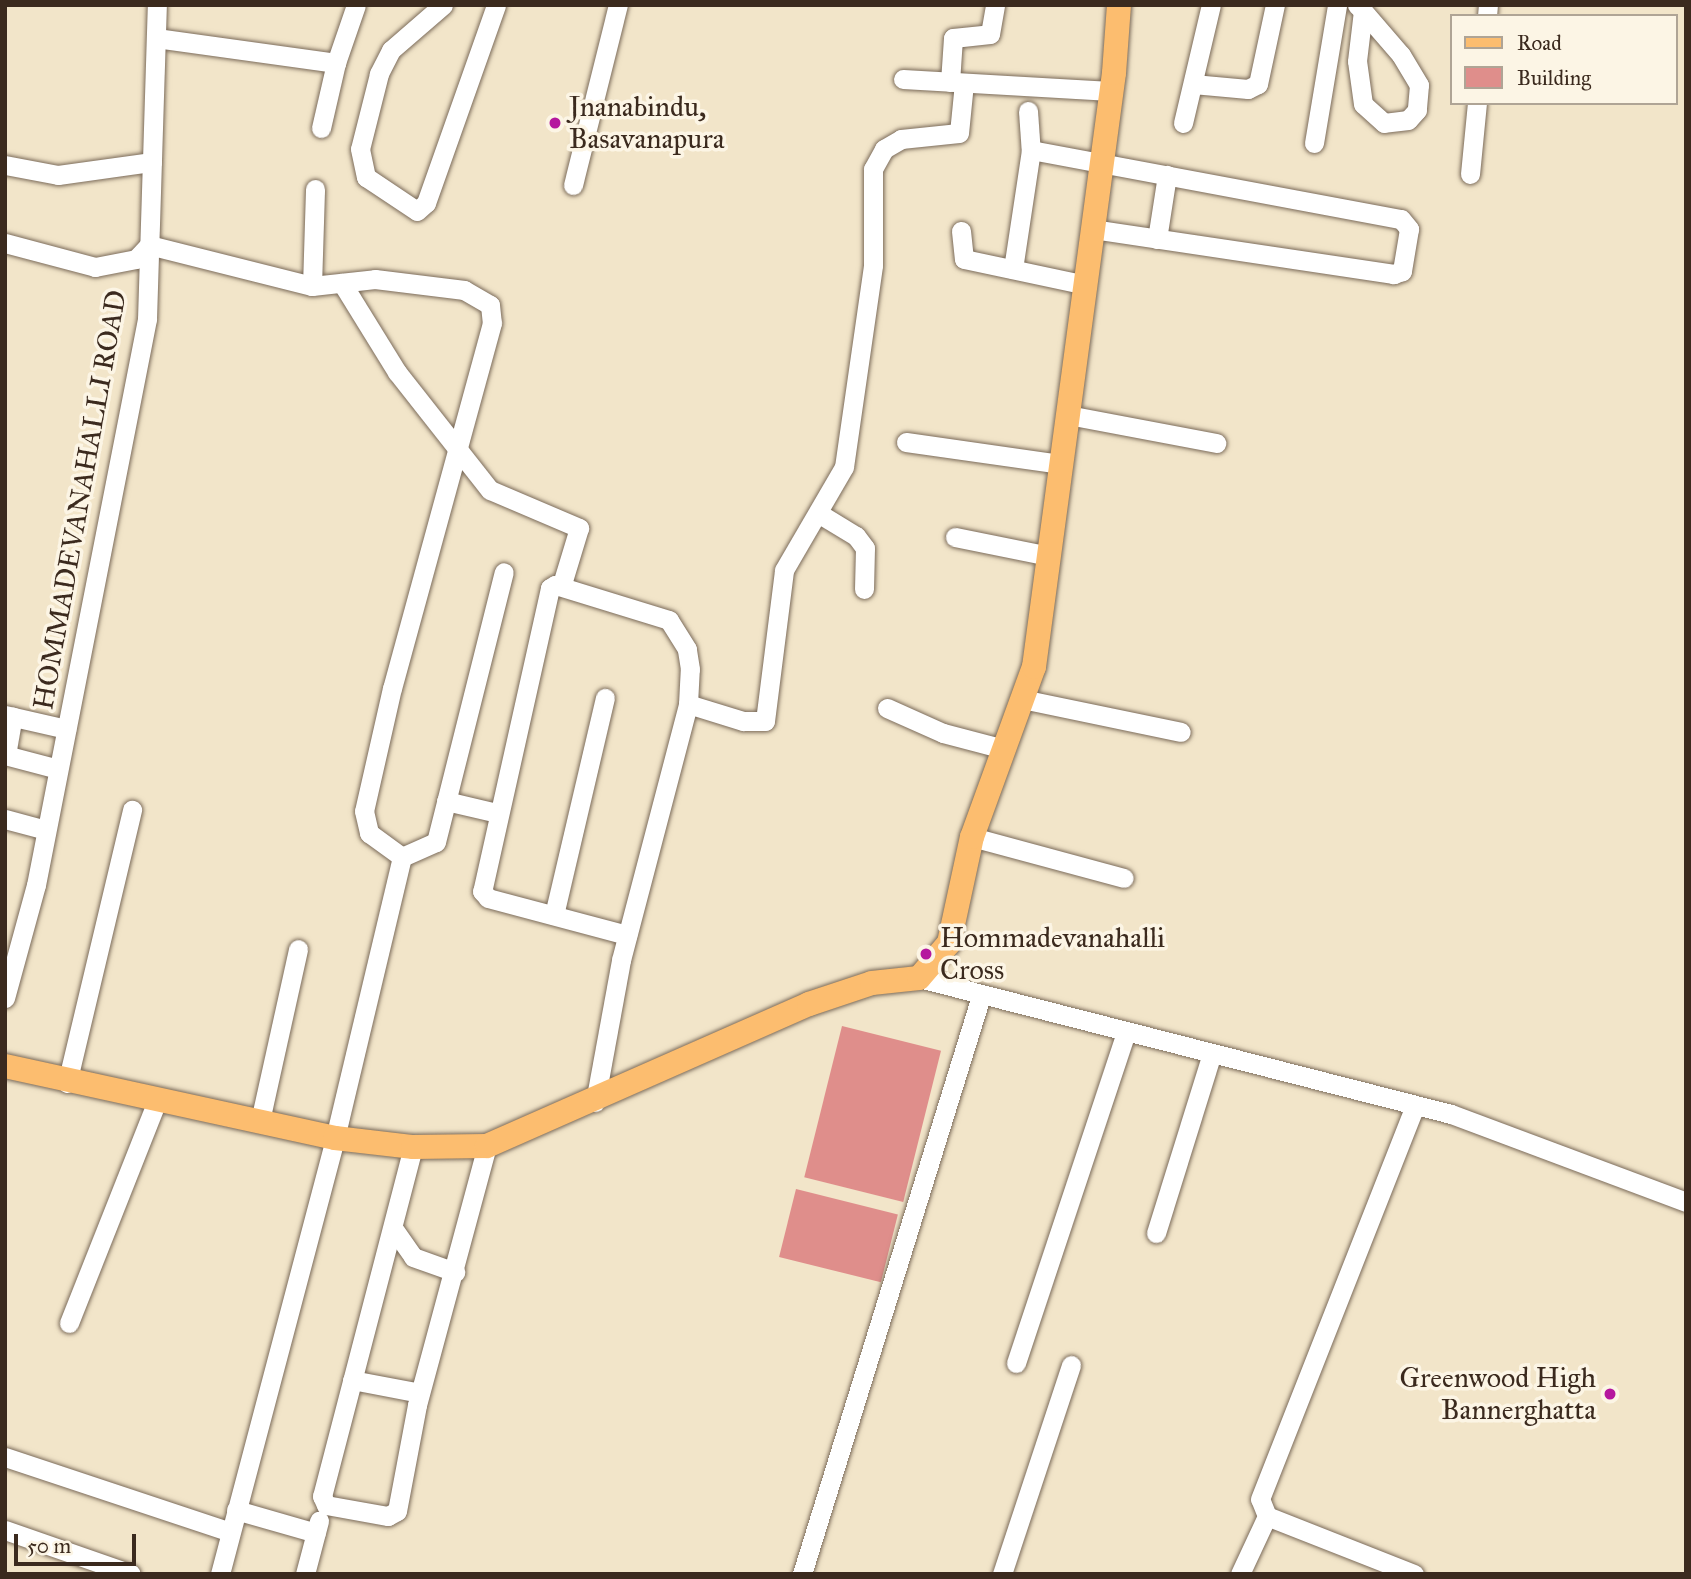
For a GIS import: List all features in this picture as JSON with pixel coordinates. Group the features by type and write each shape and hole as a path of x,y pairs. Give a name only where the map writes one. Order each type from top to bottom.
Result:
{"main road":[{"path":"5,1066 67,1083 335,1138 413,1147 487,1146 595,1102 809,1004 872,983 919,978 949,943 972,837 1034,667 1102,163 1119,5"}],"street":[{"name":"HOMMADEVANAHALLI ROAD","path":"5,998 12,946 47,830 146,319 157,5"},
{"path":"321,128 335,63 356,5"},
{"path":"443,5 391,50 379,74 360,149 366,177 417,211 426,203 496,5"},
{"path":"573,185 618,5"},
{"path":"688,704 743,721 765,721 785,570 844,467 872,274 873,169 884,149 901,139 959,133 953,38 990,34 995,5"},
{"path":"1183,122 1212,5"},
{"path":"1193,84 1248,89 1258,84 1275,5"},
{"path":"1314,143 1337,5"},
{"path":"1360,8 1401,55 1419,85 1416,110 1408,120 1384,123 1363,104 1357,61 1360,8"},
{"path":"156,37 335,63"},
{"path":"903,79 1111,91"},
{"path":"1470,174 1477,105"},
{"path":"1013,269 1031,150 1028,111"},
{"path":"1031,150 1401,219 1409,229 1402,271 1394,274 1093,229"},
{"path":"5,165 58,175 152,162"},
{"path":"1157,239 1167,175"},
{"path":"312,286 315,189"},
{"path":"961,232 960,257 1086,285"},
{"path":"5,243 95,267 136,259 149,245 312,286 375,279 464,290 490,305 492,323 392,688 364,811 369,833 402,857"},
{"path":"342,283 397,372 457,452 490,490 579,528 562,584"},
{"path":"1068,415 1216,443"},
{"path":"906,442 1061,464"},
{"path":"818,513 856,536 865,548 864,589"},
{"path":"956,537 1049,556"},
{"path":"402,857 436,842 504,572"},
{"path":"595,1102 627,935 688,704 691,669 687,649 668,620 562,584 550,588 497,813 482,891 488,898 627,935"},
{"path":"554,915 605,698"},
{"path":"1022,699 1181,732"},
{"path":"887,708 943,733 1004,749"},
{"path":"58,769 6,755 9,716 66,729"},
{"path":"446,801 497,813"},
{"path":"67,1083 132,810"},
{"path":"5,819 47,830"},
{"path":"972,837 1124,878"},
{"path":"220,1574 335,1138 402,857"},
{"path":"260,1121 298,949"},
{"path":"919,978 1211,1056 1451,1114 1686,1202"},
{"path":"802,1574 981,996"},
{"path":"1016,1363 1126,1032"},
{"path":"1156,1233 1211,1056"},
{"path":"69,1323 157,1101"},
{"path":"1414,1574 1267,1516 1260,1499 1415,1105"},
{"path":"323,1503 393,1515 421,1393 487,1146"},
{"path":"305,1574 413,1147"},
{"path":"393,1228 413,1257 455,1272"},
{"path":"1002,1574 1071,1365"},
{"path":"352,1380 421,1393"},
{"path":"5,1457 230,1532"},
{"path":"236,1510 316,1533"},
{"path":"1240,1574 1267,1516"},
{"path":"5,1530 131,1574"}],"building":[{"path":"842,1026 941,1051 903,1202 804,1177"},
{"path":"796,1189 898,1214 881,1282 779,1257"}],"place":[{"name":"Jnanabindu, Basavanapura","path":"555,123"},
{"name":"Hommadevanahalli Cross","path":"926,954"},
{"name":"Greenwood High Bannerghatta","path":"1610,1394"}]}
